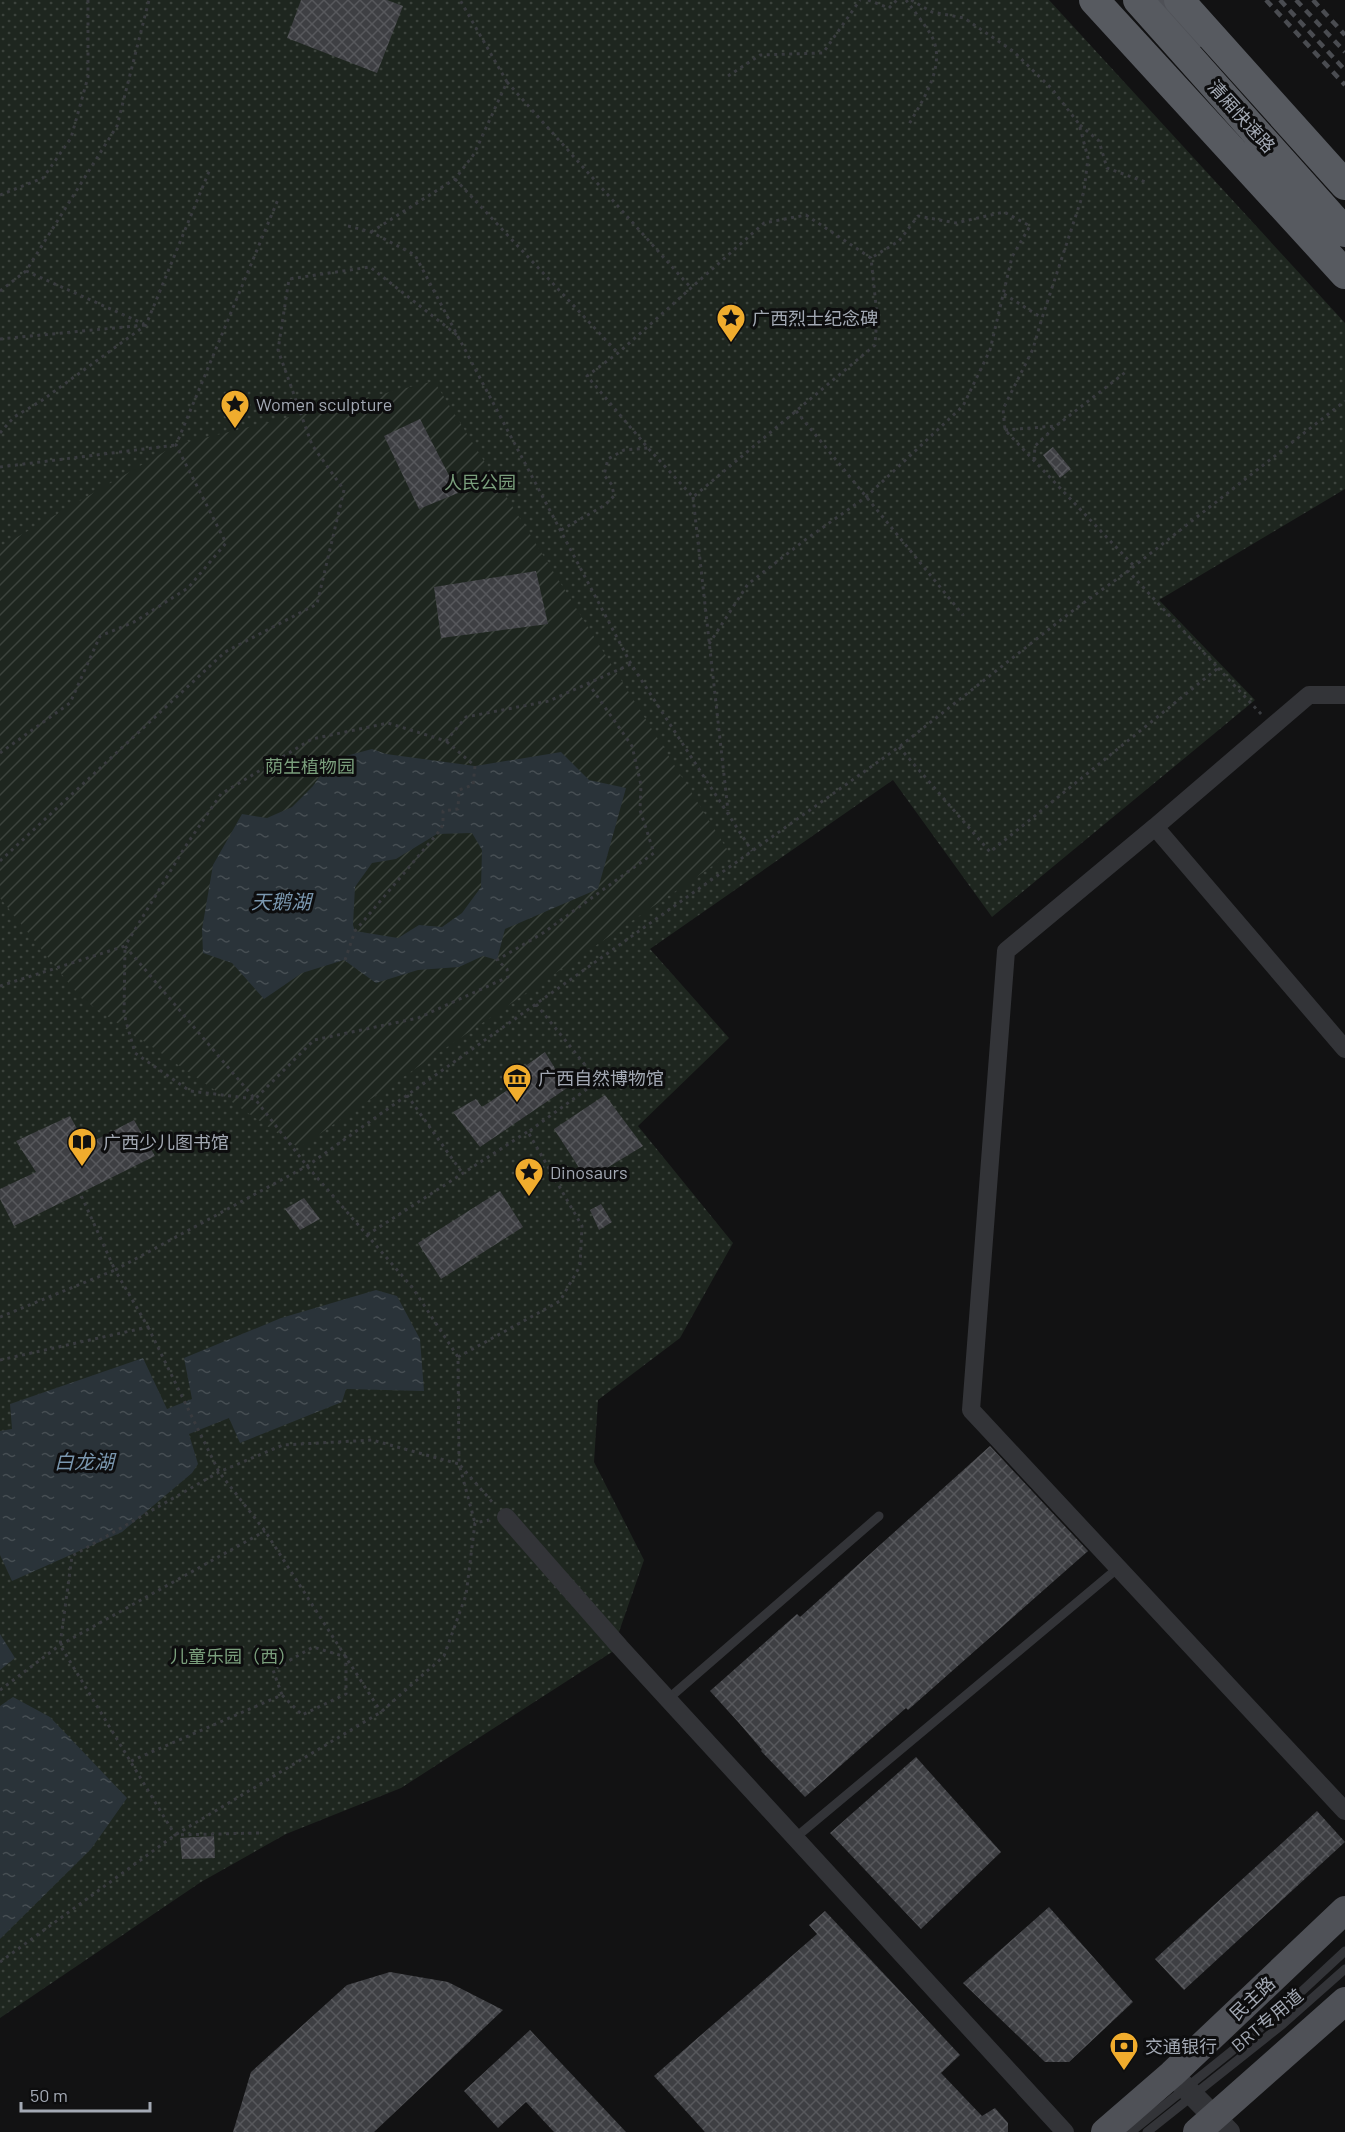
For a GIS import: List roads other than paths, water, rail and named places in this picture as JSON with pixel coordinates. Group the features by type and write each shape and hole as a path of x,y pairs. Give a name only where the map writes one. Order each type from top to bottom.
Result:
{"highway":[{"path":"1094,0 1345,274"},
{"name":"清厢快速路","path":"1138,0 1345,232"},
{"name":"清厢快速路","path":"1179,0 1345,185"}],"main road":[{"path":"1125,0 1345,245"},
{"path":"1160,0 1345,192"},
{"name":"民主路","path":"1105,2132 1184,2085 1345,1910"},
{"path":"1214,2127 1345,2001"}],"street":[{"path":"1345,695 1309,695 1006,951 971,1410 1345,1811"},
{"path":"1155,827 1345,1049"},
{"path":"506,1517 668,1700 1065,2132"},
{"path":"1184,2085 1214,2127"}],"lane":[{"path":"668,1700 879,1516"},
{"path":"795,1838 1118,1568"},
{"name":"BRT专用道","path":"1131,2132 1184,2085 1273,2018 1345,1952"},
{"name":"BRT专用道","path":"1147,2132 1184,2085 1283,2024 1345,1969"}],"water":[{"name":"天鹅湖","path":"372,749 386,754 475,766 561,752 589,780 626,788 598,889 505,929 497,960 483,956 459,967 418,970 376,983 344,960 302,973 264,999 232,963 203,953 202,929 213,865 242,814 267,818 292,807 313,786 331,760","holes":["472,833 482,850 481,887 462,913 442,927 419,925 398,938 355,931 353,925 355,887 372,863 396,859 437,834"]},
{"name":"白龙湖","path":"376,1290 397,1296 420,1339 424,1391 346,1389 342,1402 240,1443 229,1418 189,1434 198,1464 192,1473 122,1532 12,1581 0,1555 0,1431 12,1429 10,1404 143,1358 167,1409 192,1399 184,1358 281,1318"},
{"path":"0,1634 15,1658 0,1670"},
{"path":"13,1697 50,1717 127,1798 91,1849 0,1939 0,1706"}],"railway":[{"path":"1266,0 1345,85"},
{"path":"1280,0 1345,70"},
{"path":"1296,0 1345,52"},
{"path":"1313,0 1345,35"}],"place":[{"name":"广西烈士纪念碑","path":"731,344"},
{"name":"Women sculpture","path":"235,430"},
{"name":"广西自然博物馆","path":"517,1104"},
{"name":"广西少儿图书馆","path":"82,1168"},
{"name":"Dinosaurs","path":"529,1198"},
{"name":"交通银行","path":"1124,2072"}],"park label":[{"name":"人民公园","path":"480,482"},
{"name":"荫生植物园","path":"310,766"},
{"name":"儿童乐园（西）","path":"233,1656"}]}
